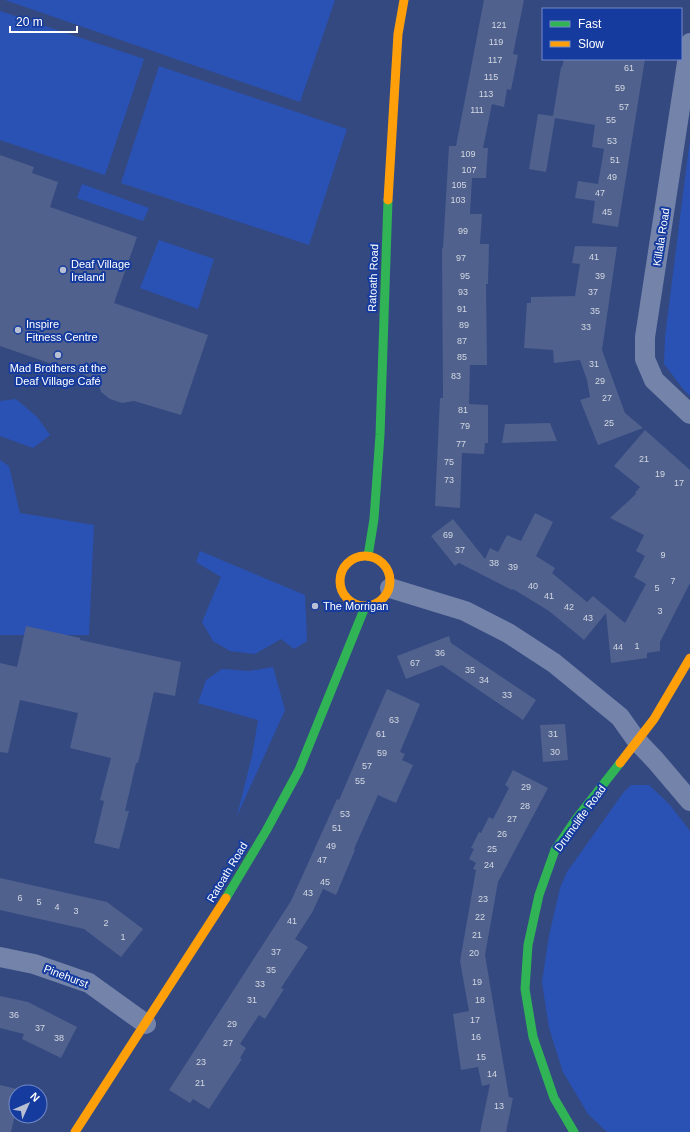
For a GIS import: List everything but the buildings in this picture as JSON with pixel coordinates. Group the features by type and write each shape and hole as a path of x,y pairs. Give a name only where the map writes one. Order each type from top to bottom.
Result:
{"main road":[{"name":"Ratoath Road","path":"368,556 374,519 380,435 391,152 398,34 404,0"},
{"path":"360,556 368,556 377,559 386,568 389,572 391,580 390,588 386,597 379,603 366,607 353,604 346,598 341,591 340,583 341,574 345,566 360,556"},
{"name":"Ratoath Road","path":"75,1132 229,894 266,831 298,770 366,607"},
{"path":"636,741 654,719 690,658"},
{"name":"Drumcliffe Road","path":"574,1132 554,1098 533,1037 525,989 528,945 539,895 555,850 576,819 636,741"}],"street":[{"name":"Killala Road","path":"690,43 645,337 645,359 654,380 690,414"},
{"path":"390,588 465,611 508,633 554,663 620,717 636,741 656,761 690,802"},
{"name":"Pinehurst","path":"0,957 34,964 89,983 146,1024"}],"shaded area":[{"path":"5,0 335,0 300,102"},
{"path":"0,11 144,59 105,175 0,140"},
{"path":"159,66 347,129 309,245 121,183"},
{"path":"690,139 690,396 664,364 665,337"},
{"path":"82,184 149,208 143,221 77,198"},
{"path":"159,240 214,259 198,309 140,288"},
{"path":"16,399 37,417 50,435 33,448 0,436 0,401"},
{"path":"0,460 9,466 20,513 94,525 89,635 0,635"},
{"path":"200,551 305,595 307,641 294,649 281,639 255,654 230,651 213,641 202,622 221,577 196,562"},
{"path":"273,667 285,710 237,816 252,756 258,720 198,703 206,680 222,669 249,671"},
{"path":"631,785 649,785 670,805 690,831 690,1132 607,1132 588,1114 563,1072 549,1028 542,982 549,936 560,888 567,872 623,793"}],"traffic: fast":[{"path":"368,556 374,519 380,435 388,200"},
{"path":"226,898 266,831 299,770 365,607"},
{"path":"574,1132 554,1098 533,1037 525,989 528,945 539,895 555,850 576,819 620,763"}],"traffic: slow":[{"path":"388,200 398,34 404,0"},
{"path":"360,556 370,556 383,563 390,576 390,581 390,586 383,599 370,606 360,606 351,602 344,595 340,586 340,576 344,567 351,560 360,556"},
{"path":"620,763 654,719 690,658"},
{"path":"75,1132 226,898"}],"place":[{"name":"Deaf Village Ireland","path":"63,270"},
{"name":"Inspire Fitness Centre","path":"18,330"},
{"name":"Mad Brothers at the Deaf Village Café","path":"58,355"},
{"name":"The Morrigan","path":"315,606"}]}
